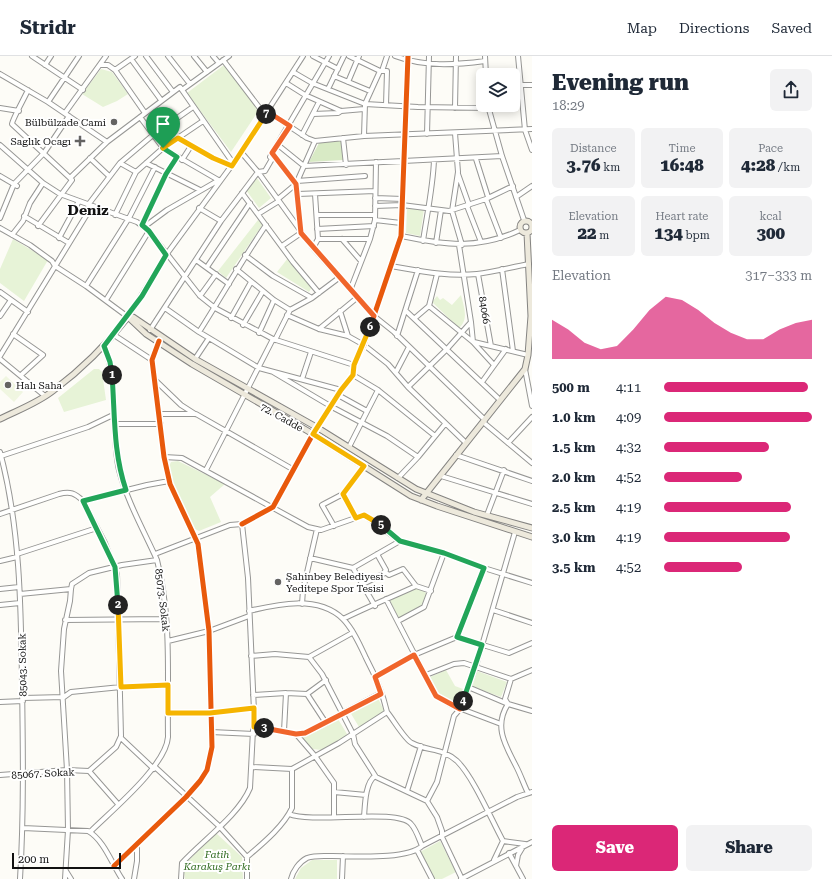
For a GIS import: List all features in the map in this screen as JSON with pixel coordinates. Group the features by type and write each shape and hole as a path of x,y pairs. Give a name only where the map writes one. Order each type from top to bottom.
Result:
{"main road":[{"path":"527,233 520,230 520,224 525,220 532,218"},
{"path":"525,220 531,223 532,228 527,233"},
{"path":"421,500 525,369 528,355 531,316 528,264 529,243 527,233"},
{"path":"0,419 54,391 104,346 128,317 133,317 150,330 195,359 247,390 318,428 426,494 487,515 532,528"},
{"name":"72. Cadde","path":"128,317 146,334 159,341 192,364 313,434 411,496 532,537"}],"street":[{"path":"32,56 83,90"},
{"path":"45,65 51,56"},
{"path":"48,102 79,56"},
{"path":"0,218 15,185 43,154 67,114 106,56"},
{"path":"146,56 173,92"},
{"path":"168,56 190,84"},
{"path":"194,56 207,72"},
{"path":"213,56 221,62 266,114 315,141 364,136 532,129"},
{"path":"38,226 60,194 72,180 70,178 107,142 161,100 173,92 190,84 229,56"},
{"path":"0,228 52,261 55,266 86,286 128,317 166,255 241,152 303,56"},
{"path":"313,56 338,69"},
{"path":"150,330 221,221 258,172 265,171 272,159 270,157 272,153 290,126 305,95 329,56"},
{"path":"328,90 344,56"},
{"path":"348,56 358,58 381,71 387,71 386,105"},
{"path":"364,136 365,104 381,71 386,56"},
{"path":"395,56 429,64 456,65 485,61"},
{"path":"427,134 429,56"},
{"path":"455,108 456,56"},
{"path":"485,56 486,68"},
{"path":"518,56 519,68"},
{"path":"115,70 133,57 161,100"},
{"path":"348,82 358,58"},
{"path":"155,554 230,525 242,524 273,507 313,434 332,407 341,390 353,375 354,365 364,344 401,236 408,58"},
{"path":"100,65 108,65 115,70 145,113"},
{"path":"293,72 312,83 365,104 405,107 476,107"},
{"path":"0,74 67,114 107,142"},
{"path":"334,76 370,91"},
{"path":"286,83 305,95 341,111"},
{"path":"532,85 520,85 525,130 532,150"},
{"path":"181,88 232,164"},
{"path":"28,90 19,111 14,116 12,124 70,178"},
{"path":"302,135 319,102"},
{"path":"0,356 109,176 120,163 153,135 193,107"},
{"path":"0,108 19,111"},
{"path":"313,114 364,110"},
{"path":"490,112 502,156 525,220"},
{"path":"140,117 163,148 220,180"},
{"path":"116,215 136,172 163,148 203,121"},
{"path":"455,133 458,172 481,242"},
{"path":"178,138 190,146 232,164"},
{"path":"343,138 346,165"},
{"path":"258,214 278,200 297,182 315,141"},
{"path":"0,145 43,184 60,194 90,206 129,218 143,226 149,231 184,278 200,296 214,308 258,333 274,340 354,365"},
{"path":"278,145 304,166 457,160 502,156"},
{"path":"182,160 190,146"},
{"path":"241,152 258,172 313,248 351,288 374,316 398,336 484,421 532,463"},
{"path":"272,153 297,182 301,233"},
{"path":"143,226 166,174 177,157"},
{"path":"90,158 109,176"},
{"path":"476,159 487,198 501,238"},
{"path":"423,241 427,208 433,188 434,160"},
{"path":"351,288 374,226 376,162"},
{"path":"120,163 136,172"},
{"path":"146,163 200,190"},
{"path":"86,286 129,218 154,167"},
{"path":"458,172 452,211 460,245 462,275 471,322 473,342"},
{"path":"0,176 15,185"},
{"path":"297,182 365,176"},
{"path":"143,226 200,190 220,180"},
{"path":"12,235 23,221 24,216 43,184"},
{"path":"375,206 402,206 452,211 468,206 513,186"},
{"path":"516,197 532,186"},
{"path":"298,194 375,191"},
{"path":"242,193 319,293"},
{"path":"313,248 318,239 315,194"},
{"path":"376,198 403,199"},
{"path":"59,238 79,201"},
{"path":"207,267 250,203"},
{"path":"199,208 221,221"},
{"path":"436,243 441,210"},
{"path":"317,215 375,218 401,222"},
{"path":"24,216 69,244"},
{"path":"199,332 245,255 266,225"},
{"path":"317,229 374,226"},
{"path":"401,236 436,243 460,245 501,238 520,230"},
{"path":"106,300 149,231"},
{"path":"282,246 301,233"},
{"path":"318,239 370,239"},
{"path":"342,239 361,261"},
{"path":"245,255 272,276 312,298"},
{"path":"196,260 229,284"},
{"path":"391,266 437,274 462,275 478,274 528,264"},
{"path":"502,269 513,351"},
{"path":"236,270 274,300 290,310"},
{"path":"398,336 418,270"},
{"path":"200,296 216,274"},
{"path":"415,318 429,306 437,274"},
{"name":"84066","path":"478,274 491,346"},
{"path":"206,470 244,395 290,310 312,298 340,277"},
{"path":"231,318 251,282"},
{"path":"244,325 263,291"},
{"path":"0,292 28,312"},
{"path":"319,329 358,297"},
{"path":"0,316 11,300"},
{"path":"258,333 274,300"},
{"path":"429,306 473,342 494,365"},
{"path":"165,308 199,332 259,368 341,390"},
{"path":"340,311 348,336"},
{"path":"406,311 500,400"},
{"path":"287,315 319,329 348,336 364,344 396,372 408,387 466,443"},
{"path":"408,387 447,350 460,332 471,322"},
{"path":"13,334 43,355 21,375"},
{"path":"114,335 152,360"},
{"path":"195,359 209,338"},
{"path":"114,866 186,797 207,770 212,747 209,631 198,544 178,505 169,481 164,457 152,360 159,341"},
{"path":"473,342 528,355"},
{"name":"85073. Sokak","path":"90,832 154,768 168,745 168,641 157,560 126,490 119,470 113,415 110,362 104,346"},
{"path":"396,372 409,347"},
{"path":"482,382 506,350"},
{"path":"302,379 311,352"},
{"path":"0,359 45,396"},
{"path":"525,369 532,406"},
{"path":"271,370 332,407 387,436 418,457"},
{"path":"353,375 378,390 435,436"},
{"path":"155,380 181,404 196,414 294,470"},
{"path":"349,447 378,390"},
{"path":"338,396 367,411"},
{"path":"159,414 196,414"},
{"path":"1,454 88,427 113,415"},
{"path":"508,442 532,417"},
{"path":"114,424 160,424"},
{"path":"398,478 418,457 445,424"},
{"name":"85043. Sokak","path":"1,454 2,474 12,510 21,614 23,828 20,879"},
{"path":"456,455 504,470 532,481"},
{"path":"164,457 182,458 308,527 321,530 364,515 400,541 444,553 484,568 532,583"},
{"path":"334,526 322,505 343,494 364,466"},
{"path":"487,515 504,470"},
{"path":"440,476 532,504"},
{"path":"83,501 169,481"},
{"path":"0,514 68,492 83,501 115,567 119,620 121,738 116,747 89,771"},
{"path":"343,494 356,518"},
{"path":"181,879 182,863 238,808 247,797 250,788 253,767 254,708 248,578 242,524"},
{"path":"0,561 97,528"},
{"path":"302,604 317,529"},
{"path":"427,801 437,782 454,716 460,709 476,666 515,532"},
{"path":"310,558 353,568 400,541"},
{"path":"398,621 424,607 444,553"},
{"path":"377,554 383,563 386,570 385,572"},
{"path":"65,879 68,830 67,770 64,697 61,671 65,620 70,601 72,584 89,573 157,560"},
{"path":"353,568 375,606"},
{"path":"457,637 484,568"},
{"path":"363,584 385,572 389,574 403,569 416,586 431,591"},
{"path":"343,619 366,607 375,606 386,599 416,586"},
{"path":"0,589 19,587"},
{"path":"20,594 71,589"},
{"path":"386,599 436,696 460,709 501,724"},
{"path":"0,605 20,603"},
{"path":"249,611 284,604 302,604 322,607 343,619 375,677 387,712 411,743 445,753 458,762 472,782 503,841"},
{"path":"493,610 532,624"},
{"path":"168,641 209,631 249,616"},
{"path":"65,620 166,619"},
{"path":"251,656 275,654 310,657 352,633"},
{"path":"375,677 414,655 457,637 509,653 532,643"},
{"path":"310,657 326,680 352,734 355,744 375,776 384,782 427,801 437,817 442,831 442,837 464,878 525,844 532,842"},
{"path":"426,675 454,664 464,663 511,679 532,670"},
{"path":"291,879 292,873 300,863 307,858 381,855 417,850 487,813 530,793 504,744 501,724 508,704 505,699 511,679"},
{"path":"253,695 286,693 307,694 326,680"},
{"path":"0,702 64,697 71,692 121,687 168,685"},
{"path":"468,688 508,704 532,711"},
{"path":"284,731 286,693"},
{"path":"307,694 326,723"},
{"path":"254,727 296,734 305,733 381,694"},
{"path":"168,713 210,713 254,708"},
{"path":"253,767 292,768 315,756 387,712"},
{"path":"211,732 254,734"},
{"path":"296,734 315,756 334,783 334,816"},
{"path":"121,738 219,826 247,857 247,879"},
{"path":"407,791 421,746"},
{"path":"247,857 276,830 289,814 292,808 292,768"},
{"name":"85067. Sokak","path":"0,775 67,770 89,771 118,804"},
{"path":"364,817 366,795 372,778 375,776"},
{"path":"334,792 366,795"},
{"path":"289,814 298,818 334,816 400,817 411,823 422,846"},
{"path":"23,828 80,830 90,832 100,844 122,879"},
{"path":"503,841 525,844"},
{"path":"493,861 503,841"},
{"path":"134,879 137,861 137,844"},
{"path":"516,866 518,855 525,844"},
{"path":"417,850 432,879"},
{"path":"509,853 523,879"},
{"path":"342,879 343,856"},
{"path":"65,871 71,879"}],"green space":[{"path":"224,65 259,110 231,152 187,93"},
{"path":"101,69 112,72 128,94 103,107 82,94"},
{"path":"341,140 343,160 309,162 319,143"},
{"path":"257,178 271,198 259,208 246,190"},
{"path":"407,209 424,209 420,236 406,233"},
{"path":"258,220 263,224 226,278 218,271"},
{"path":"13,239 48,260 24,301 0,283 0,269"},
{"path":"288,258 312,287 309,292 277,272"},
{"path":"461,295 465,317 459,328 432,302 437,296 440,300 443,298 452,305"},
{"path":"94,369 99,369 102,372 106,400 64,412 58,398"},
{"name":"Halı Saha","path":"6,376 23,392 14,402 0,389 0,382"},
{"path":"178,461 225,484 210,497 221,522 199,531 195,529 178,496 171,476 171,462"},
{"path":"412,587 422,589 427,594 424,605 399,618 389,599"},
{"path":"446,670 455,686 463,689 458,705 447,701 440,695 430,677"},
{"path":"477,671 507,682 501,697 471,686"},
{"path":"378,698 385,713 359,727 350,712"},
{"path":"338,719 347,734 346,736 322,750 312,749 301,737 310,734"},
{"name":"Fatih Karakuş Parkı","path":"216,833 242,857 243,879 185,879 183,866"},
{"path":"440,841 456,872 442,879 435,879 420,852"},
{"path":"312,860 337,860 337,879 295,879 301,868"}],"cycle path":[{"path":"242,524 273,507 313,434 341,390 353,375 354,365 364,345 401,236 408,56"},
{"path":"114,866 186,797 200,781 207,770 212,747 209,631 198,544 170,484 164,457 152,360 159,341"}],"place":[{"name":"Bülbülzade Cami","path":"114,122"},
{"name":"Saglık Ocagı","path":"80,141"},
{"name":"Halı Saha","path":"8,385"},
{"name":"Şahinbey Belediyesi Yeditepe Spor Tesisi","path":"278,582"}],"district":[{"name":"Deniz","path":"88,210"}],"route":[{"path":"268,112 290,126 272,153 296,184 301,233 313,248 351,288 374,316 364,344 354,365 353,375 341,390 335,402 313,434 364,466 343,494 356,518 364,515 400,541 444,553 484,568 457,637 482,645 460,709 436,696 414,655 375,677 381,694 339,717 305,733 296,734 254,727 254,708 210,713 168,713 168,685 121,687 119,620 115,567 105,543 83,501 126,490 119,470 113,417 113,391 110,362 104,346 128,317 166,255 149,231 142,225 166,174 177,157 163,148 178,138 213,158 232,166 268,112"}]}
